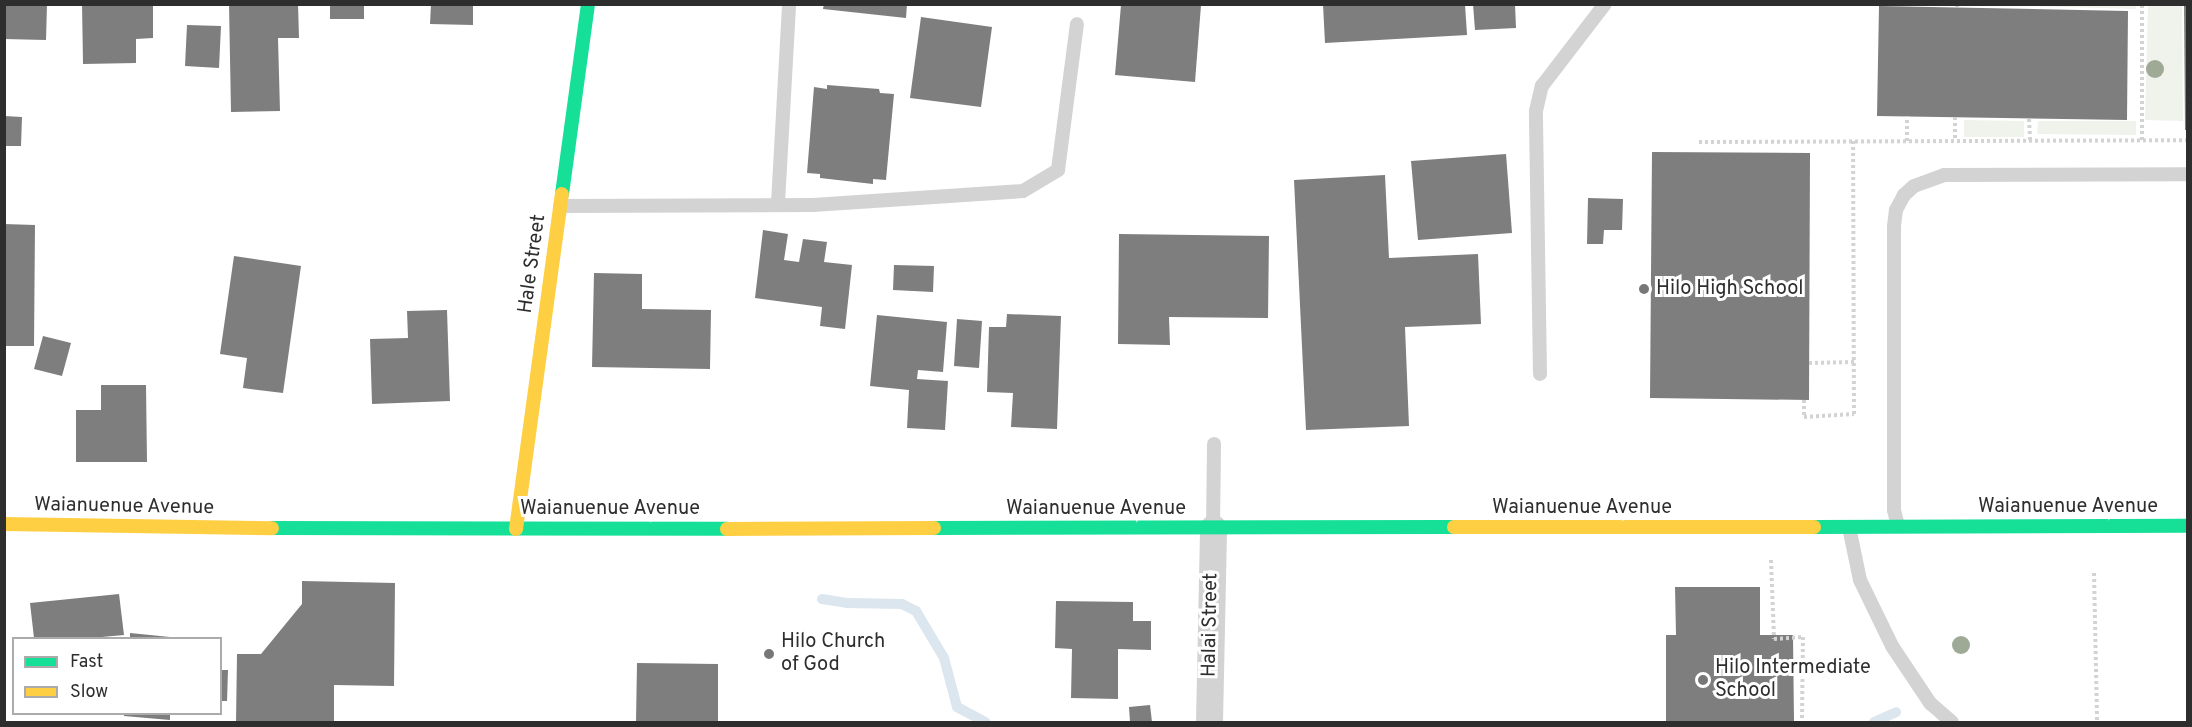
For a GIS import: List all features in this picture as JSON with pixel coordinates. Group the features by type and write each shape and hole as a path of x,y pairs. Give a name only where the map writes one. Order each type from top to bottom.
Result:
{"main road":[{"name":"Hale Street","path":"516,529 588,4"},
{"name":"Waianuenue Avenue","path":"4,524 146,528 516,529 2187,526"}],"street":[{"name":"Halai Street","path":"1209,723 1213,528"}],"lane":[{"path":"778,203 789,4"},
{"path":"1540,374 1536,111 1542,86 1605,4"},
{"path":"560,206 778,203 813,205 1023,191 1058,170 1077,24"},
{"path":"1899,527 1894,510 1894,226 1896,210 1904,195 1914,186 1944,176 2187,174"},
{"path":"1213,528 1214,444"},
{"path":"1849,527 1860,580 1892,645 1929,703 1952,723"}],"path":[{"path":"2142,4 2142,140"},
{"path":"1906,141 1907,116"},
{"path":"1955,117 1955,141"},
{"path":"2029,119 2030,141"},
{"path":"1699,142 2187,140"},
{"path":"1804,400 1804,417 1854,414 1853,141"},
{"path":"1809,363 1854,362"},
{"path":"1769,528 1774,639 1803,637 1802,723"},
{"path":"2094,573 2097,723"}],"shaded area":[{"path":"1965,4 2136,4 2136,9"},
{"path":"2148,5 2182,5 2183,121 2145,120"},
{"path":"1964,120 2024,121 2024,137 1964,137"},
{"path":"2038,121 2136,121 2136,135 2037,134"}],"building":[{"path":"4,4 47,4 46,40 4,39"},
{"path":"82,4 153,4 153,38 136,39 136,63 83,64"},
{"path":"229,4 298,4 299,38 278,38 280,111 231,112"},
{"path":"330,4 364,4 364,19 330,19"},
{"path":"431,4 473,4 473,25 430,24"},
{"path":"824,4 907,4 906,18 823,9"},
{"path":"1323,4 1465,4 1467,35 1325,43"},
{"path":"1473,4 1515,4 1516,28 1475,30"},
{"path":"2184,4 2188,4 2188,130 2185,130"},
{"path":"1121,5 1201,5 1195,82 1115,75"},
{"path":"1879,6 2128,11 2127,120 1877,116"},
{"path":"921,17 992,27 981,107 910,98"},
{"path":"187,25 221,26 219,68 185,66"},
{"path":"827,85 879,89 880,93 894,94 886,180 873,179 873,184 820,178 820,174 807,173 814,87 827,89"},
{"path":"4,116 22,117 21,146 4,146"},
{"path":"1652,152 1810,153 1809,400 1650,398"},
{"path":"1506,154 1512,233 1418,240 1411,161"},
{"path":"1385,175 1389,258 1478,254 1481,324 1405,327 1409,426 1306,430 1294,180"},
{"path":"1588,198 1623,199 1622,230 1604,230 1603,244 1587,244"},
{"path":"4,224 35,225 34,346 4,346"},
{"path":"763,230 788,234 784,260 799,262 803,239 827,242 824,262 852,265 845,329 820,326 822,307 755,298"},
{"path":"1119,234 1269,236 1268,318 1169,317 1170,345 1118,344"},
{"path":"234,256 301,266 283,393 243,388 247,358 220,354"},
{"path":"894,265 934,266 933,292 893,290"},
{"path":"594,273 642,274 642,309 711,310 710,369 592,367"},
{"path":"447,310 450,401 372,404 370,339 408,338 407,311"},
{"path":"1007,314 1061,316 1057,429 1011,427 1013,393 987,392 989,327 1006,327"},
{"path":"877,315 947,322 943,372 918,370 917,379 948,381 945,430 907,428 909,390 870,386"},
{"path":"957,319 982,321 979,368 954,366"},
{"path":"43,336 71,343 62,376 34,369"},
{"path":"101,385 146,385 147,462 76,462 76,410 101,410"},
{"path":"302,581 395,583 394,686 334,685 334,722 236,722 237,654 261,654 302,604"},
{"path":"1675,587 1760,587 1760,635 1793,635 1794,721 1666,721 1666,635 1676,635"},
{"path":"119,594 124,635 34,637 30,603"},
{"path":"1056,601 1133,602 1133,621 1151,621 1151,650 1118,649 1118,699 1071,698 1072,649 1055,648"},
{"path":"130,633 170,637 130,637"},
{"path":"637,663 718,664 718,722 636,722"},
{"path":"222,670 228,670 227,701 222,701"},
{"path":"1150,705 1152,722 1130,722 1129,707"},
{"path":"170,715 170,720 124,716"}],"waterway":[{"path":"822,599 847,603 902,604 916,611 944,658 957,707 985,722"},
{"path":"1874,722 1896,712"}],"traffic: fast":[{"path":"562,194 588,4"},
{"path":"1814,527 2188,526"},
{"path":"934,528 1454,527"},
{"path":"272,528 727,529"}],"traffic: slow":[{"path":"516,529 562,194"},
{"path":"4,524 272,528"},
{"path":"1454,527 1814,527"},
{"path":"727,529 934,528"}],"place":[{"name":"Hilo High School","path":"1644,289"},
{"name":"Hilo Church of God","path":"769,654"},
{"name":"Hilo Intermediate School","path":"1703,680"}]}
